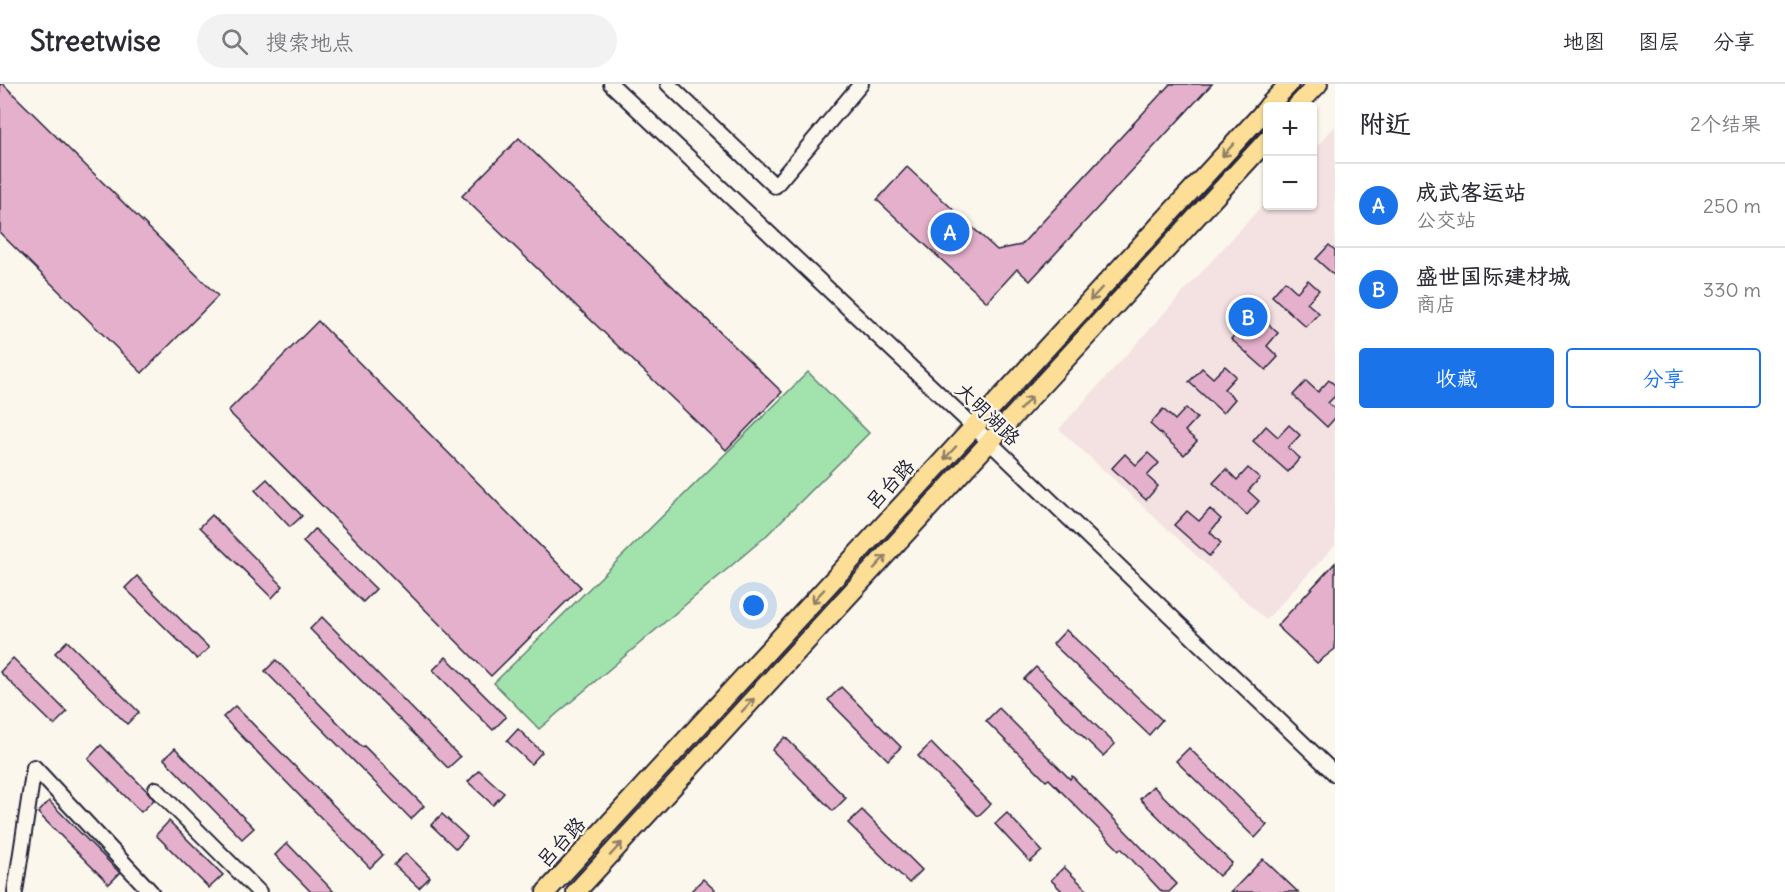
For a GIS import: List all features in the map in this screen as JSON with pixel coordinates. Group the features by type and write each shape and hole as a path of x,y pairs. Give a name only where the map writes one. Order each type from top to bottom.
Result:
{"main road":[{"name":"吕台路","path":"1273,102 1289,84"},
{"path":"1301,102 1318,84"},
{"name":"吕台路","path":"546,892 1263,112"},
{"path":"576,892 1263,144"}],"street":[{"name":"大明湖路","path":"611,84 974,427 1335,774"},
{"path":"668,84 775,186 861,84"},
{"path":"15,892 34,767 151,892"},
{"path":"156,789 259,892"}],"shaded area":[{"path":"1335,126 1335,545 1266,620 1059,429 1263,204 1263,210 1317,210 1317,146"}],"green space":[{"path":"808,372 869,433 765,537 539,729 494,683"}],"building":[{"path":"0,84 3,84 218,296 142,373 0,233"},
{"path":"1170,84 1212,84 1030,281 1017,269 987,302 877,200 907,167 997,250 1021,245"},
{"path":"519,138 782,392 726,450 462,196"},
{"path":"1329,245 1335,250 1335,276 1316,259"},
{"path":"1308,280 1319,290 1307,303 1319,313 1306,327 1272,296 1285,281 1297,292"},
{"path":"318,321 581,587 491,676 228,411"},
{"path":"1267,323 1278,333 1267,346 1278,357 1266,370 1231,339 1244,325 1256,335"},
{"path":"1225,366 1236,376 1224,389 1235,399 1223,413 1189,382 1202,368 1213,378"},
{"path":"1329,380 1335,385 1335,396 1328,403 1335,409 1335,418 1327,427 1293,395 1306,381 1318,392"},
{"path":"1186,408 1197,418 1185,431 1197,441 1184,455 1150,424 1163,409 1175,420"},
{"path":"1289,425 1300,435 1288,448 1300,458 1288,472 1253,441 1266,426 1278,437"},
{"path":"1148,453 1159,463 1147,476 1158,486 1146,500 1112,468 1125,454 1136,465"},
{"path":"1248,468 1260,478 1248,491 1259,501 1247,515 1213,483 1226,469 1237,480"},
{"path":"267,479 302,516 290,527 255,490"},
{"path":"1210,509 1221,519 1210,532 1221,543 1209,556 1174,525 1187,511 1199,521"},
{"path":"212,515 283,586 272,598 200,527"},
{"path":"315,529 376,589 363,602 303,542"},
{"path":"1335,563 1335,649 1317,663 1277,626"},
{"path":"137,576 209,648 197,659 125,588"},
{"path":"322,617 460,757 448,768 310,629"},
{"path":"1066,630 1162,720 1149,735 1053,644"},
{"path":"67,641 139,712 127,724 55,653"},
{"path":"446,657 506,717 493,730 433,670"},
{"path":"13,658 67,712 54,725 0,672"},
{"path":"276,660 424,806 411,819 265,671"},
{"path":"1036,667 1115,744 1103,756 1024,679"},
{"path":"841,687 901,747 888,760 828,700"},
{"path":"235,706 383,855 370,868 223,717"},
{"path":"999,708 1070,779 1072,776 1177,884 1169,892 1162,892 1121,848 1119,850 1049,779 1046,781 986,721"},
{"path":"518,729 542,752 531,764 507,741"},
{"path":"785,737 846,798 833,811 772,750"},
{"path":"931,743 991,804 978,816 918,756"},
{"path":"101,745 154,800 141,812 88,759"},
{"path":"175,748 254,828 242,839 164,759"},
{"path":"1189,748 1267,825 1255,838 1176,761"},
{"path":"479,770 504,793 493,805 468,782"},
{"path":"1153,786 1232,863 1219,876 1140,799"},
{"path":"49,801 120,873 109,884 38,813"},
{"path":"862,810 922,870 909,883 848,823"},
{"path":"1007,813 1042,851 1030,862 995,824"},
{"path":"442,814 467,837 456,849 431,825"},
{"path":"169,821 223,875 209,888 156,835"},
{"path":"287,843 334,892 311,892 275,855"},
{"path":"406,853 430,877 419,888 394,865"},
{"path":"1263,859 1298,892 1231,892"},
{"path":"1064,867 1089,892 1063,892 1051,880"},
{"path":"703,879 717,892 690,892"}],"place":[{"name":"成武客运站","path":"950,232"},
{"name":"盛世国际建材城","path":"1248,317"}]}
